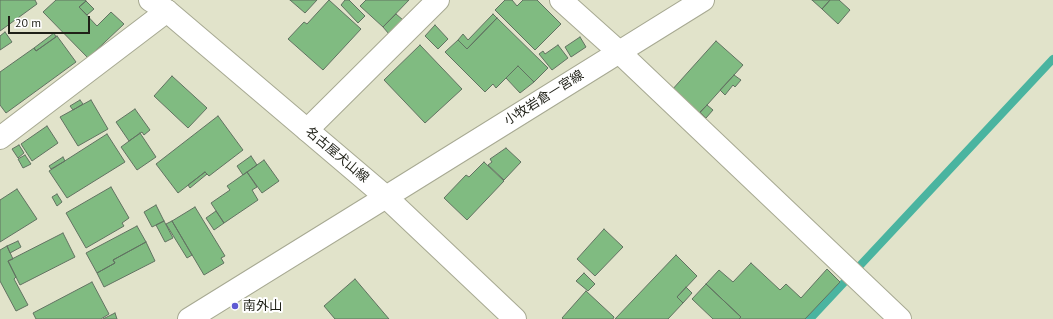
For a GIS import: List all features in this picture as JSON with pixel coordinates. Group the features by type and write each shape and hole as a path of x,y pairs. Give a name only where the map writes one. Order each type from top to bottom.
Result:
{"street":[{"path":"307,130 438,0"},
{"path":"561,0 619,52 900,319"},
{"name":"小牧岩倉一宮線","path":"189,319 703,0"},
{"path":"0,138 158,6"},
{"name":"名古屋犬山線","path":"158,6 386,197 516,319"}],"building":[{"path":"0,0 35,0 37,4 0,31"},
{"path":"56,0 85,0 86,1 79,7 97,26 111,12 124,24 88,58 43,12"},
{"path":"290,0 317,0 305,13"},
{"path":"329,0 361,29 323,70 288,39 304,22 307,24"},
{"path":"345,0 349,0 365,16 358,23 341,5"},
{"path":"366,0 409,0 383,27 360,6"},
{"path":"505,0 512,0 517,6 523,0 537,0 561,24 535,50 495,10"},
{"path":"812,0 830,0 822,9"},
{"path":"830,0 839,0 850,10 838,24 822,9"},
{"path":"86,1 94,9 87,15 79,7"},
{"path":"396,14 403,20 389,34 383,27"},
{"path":"493,14 497,18 467,49 458,40 463,34 468,40"},
{"path":"497,18 548,68 534,82 518,66 496,88 493,84 485,92 445,52 458,40 467,49"},
{"path":"435,25 448,39 438,49 425,36"},
{"path":"5,32 12,42 0,50 0,36"},
{"path":"54,33 56,37 36,51 34,48"},
{"path":"57,36 76,62 6,113 0,105 0,72 34,48 36,51"},
{"path":"580,37 586,47 571,57 565,47"},
{"path":"716,41 743,65 698,115 671,91"},
{"path":"420,45 462,89 425,123 384,80"},
{"path":"558,45 568,58 552,70 539,54 543,51 545,54"},
{"path":"518,66 534,82 520,93 506,78"},
{"path":"734,75 741,80 735,87 733,85 725,95 720,90"},
{"path":"172,76 207,108 188,128 154,96"},
{"path":"80,100 83,104 73,110 70,106"},
{"path":"91,100 108,129 78,146 60,117"},
{"path":"707,105 713,110 706,118 700,112"},
{"path":"135,109 150,130 144,135 142,132 129,141 116,122"},
{"path":"218,116 243,150 209,176 205,172 178,193 156,164"},
{"path":"47,126 58,143 32,161 21,144"},
{"path":"140,133 156,157 137,170 121,147"},
{"path":"107,134 125,162 67,198 49,171"},
{"path":"19,145 24,153 18,158 12,149"},
{"path":"506,148 521,162 504,180 488,165 492,162 490,159"},
{"path":"25,155 31,164 23,168 18,159"},
{"path":"251,156 257,165 243,175 237,166"},
{"path":"63,157 65,161 51,169 49,166"},
{"path":"264,160 279,181 262,193 247,172"},
{"path":"484,162 504,181 467,220 444,198 466,175 469,177"},
{"path":"205,172 207,174 190,188 188,185"},
{"path":"247,172 257,187 252,190 258,200 224,223 211,203 230,190 227,186"},
{"path":"111,187 129,218 122,223 124,226 86,248 66,213"},
{"path":"17,189 37,219 0,242 0,200"},
{"path":"57,194 62,202 57,206 52,197"},
{"path":"156,205 164,221 152,227 144,212"},
{"path":"195,207 225,256 221,258 224,263 204,275 172,221"},
{"path":"216,211 224,223 214,230 206,218"},
{"path":"164,221 173,238 165,242 156,225"},
{"path":"172,221 192,255 187,258 166,224"},
{"path":"137,226 146,242 113,260 115,263 97,273 86,253"},
{"path":"604,229 623,247 595,276 577,259"},
{"path":"63,233 75,257 20,285 8,261"},
{"path":"18,241 21,247 10,253 7,246"},
{"path":"146,242 155,261 104,287 97,273 115,263 113,260"},
{"path":"7,246 13,259 8,261 16,277 14,279 28,305 16,311 0,281 0,250"},
{"path":"676,255 697,276 677,297 683,303 668,319 615,319"},
{"path":"751,263 780,290 786,284 801,298 827,269 840,282 805,319 739,319 741,317 706,284 719,270 733,282"},
{"path":"584,273 595,284 588,291 576,281"},
{"path":"355,279 389,319 335,319 324,306"},
{"path":"92,282 109,314 101,319 36,319 33,313"},
{"path":"706,284 741,317 739,319 713,319 692,299"},
{"path":"686,287 692,293 683,303 677,297"},
{"path":"586,291 614,317 613,319 562,318"},
{"path":"115,313 117,319 103,319"}],"waterway":[{"path":"810,319 1053,59"}],"place":[{"name":"南外山","path":"235,306"}]}
